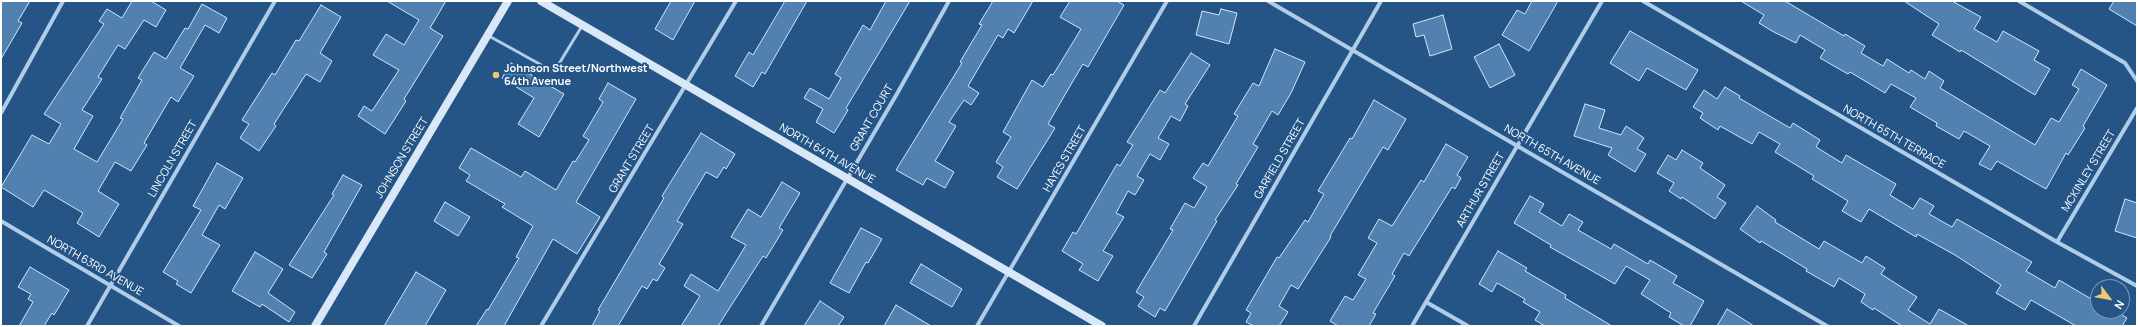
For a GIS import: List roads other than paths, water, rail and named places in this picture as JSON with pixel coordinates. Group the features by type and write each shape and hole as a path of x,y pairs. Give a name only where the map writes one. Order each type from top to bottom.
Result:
{"street":[{"path":"1,113 63,1"},
{"name":"LINCOLN STREET","path":"87,326 275,1"},
{"name":"JOHNSON STREET","path":"315,326 508,1"},
{"name":"NORTH 64TH AVENUE","path":"541,1 1102,326"},
{"name":"GRANT STREET","path":"541,326 688,85 736,1"},
{"name":"GRANT COURT","path":"761,326 949,1"},
{"name":"HAYES STREET","path":"978,326 1167,1"},
{"name":"NORTH 65TH AVENUE","path":"1268,1 1827,326"},
{"name":"GARFIELD STREET","path":"1194,326 1381,1"},
{"name":"ARTHUR STREET","path":"1412,326 1602,1"},
{"name":"NORTH 65TH TERRACE","path":"1643,1 2057,242 2137,286"},
{"path":"2019,1 2125,62 2137,81"},
{"name":"MCKINLEY STREET","path":"2057,242 2137,108"},
{"name":"NORTH 63RD AVENUE","path":"1,221 179,326"},
{"path":"1426,302 1468,326"}],"lane":[{"path":"488,35 554,72 582,25"}],"place":[{"name":"Johnson Street/Northwest 64th Avenue","path":"496,75"}]}
